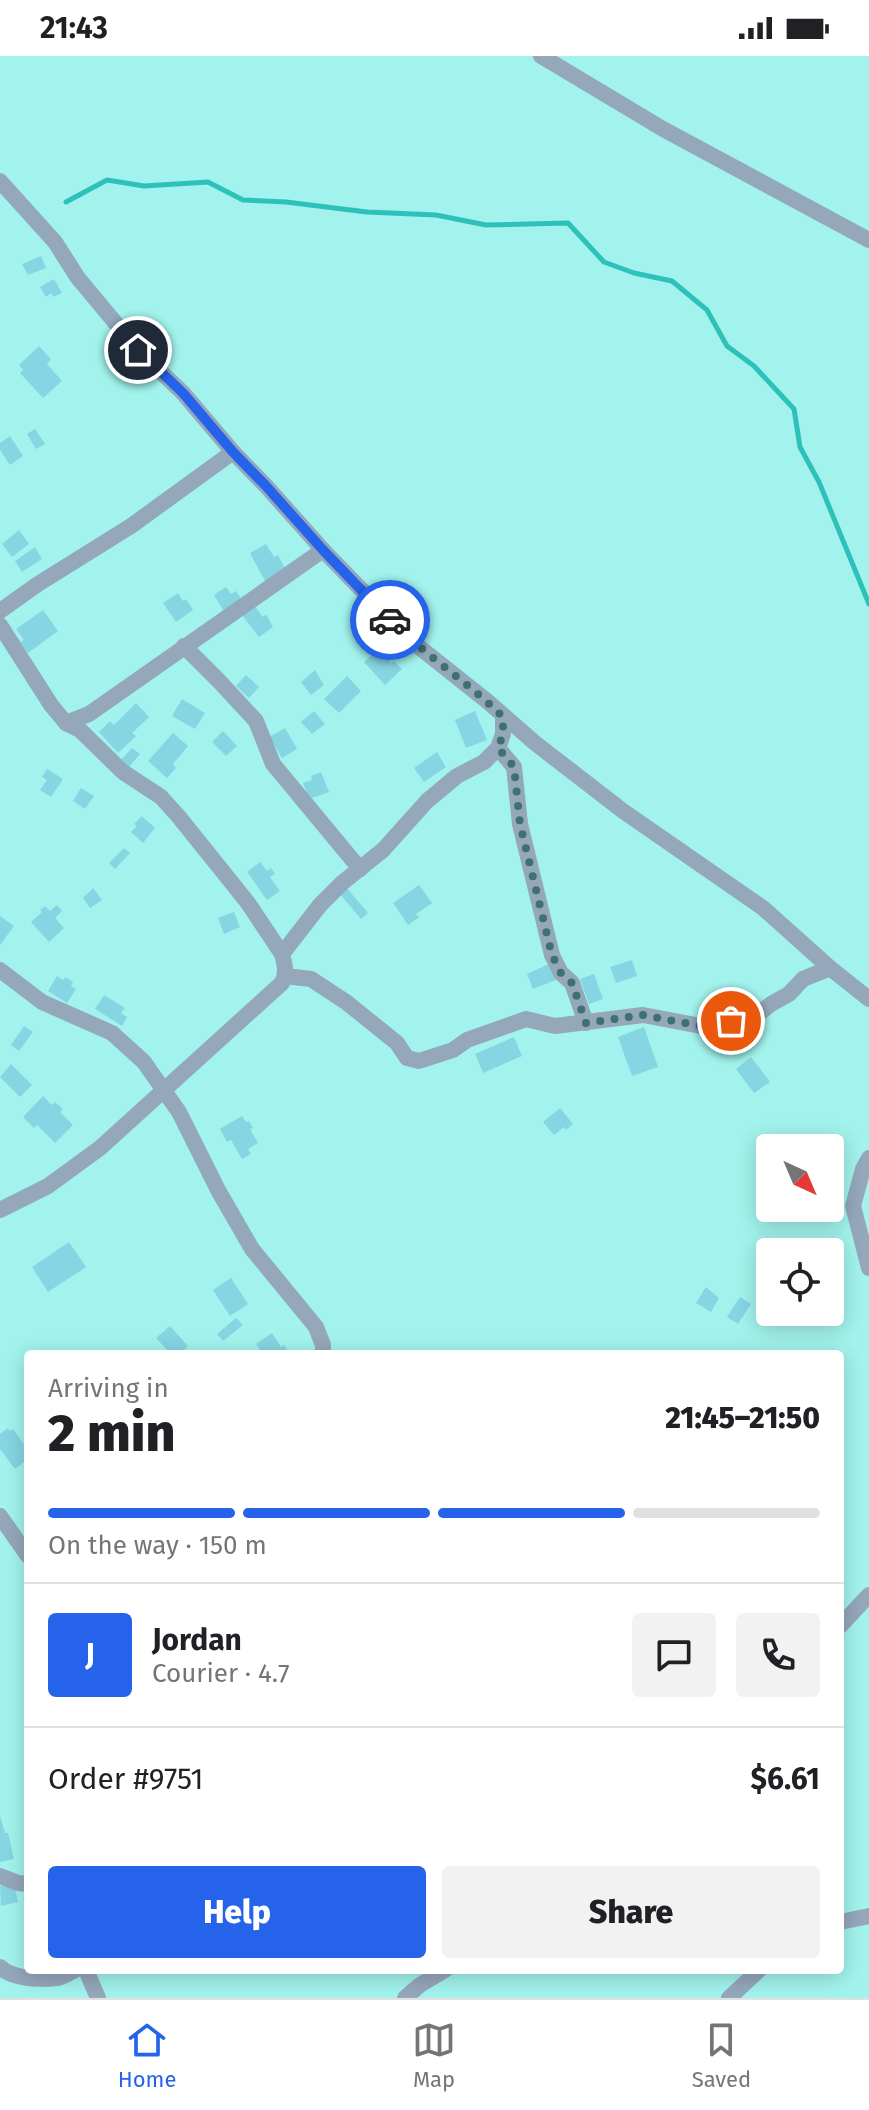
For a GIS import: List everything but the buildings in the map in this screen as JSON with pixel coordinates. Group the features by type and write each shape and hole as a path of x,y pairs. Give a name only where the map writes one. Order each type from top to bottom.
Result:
{"street":[{"path":"541,56 663,129 869,240"},
{"path":"0,181 55,242 78,278 138,350 183,393 323,550 409,639 623,811 763,908 869,999"},
{"path":"0,611 131,526 233,452"},
{"path":"66,723 89,714 323,550"},
{"path":"0,625 66,723 80,730 123,772 161,797 179,817 248,903 282,954 285,976 282,983 100,1148 64,1175 0,1210"},
{"path":"184,646 256,721 273,764 360,869"},
{"path":"282,954 320,905 383,850 427,801 457,776 484,762 498,748 503,734 503,717"},
{"path":"498,748 514,767 520,824 552,955 561,973 572,983 586,1023"},
{"path":"285,976 311,979 346,1002 397,1043 407,1058 419,1061 526,1019 555,1026 643,1015 711,1028 731,1021 752,1019 789,994 803,979 830,968"},
{"path":"0,970 42,1002 112,1033 144,1062 179,1112 252,1249 316,1327 323,1350"},
{"path":"869,1158 853,1206 869,1268"},
{"path":"0,1516 24,1550"},
{"path":"844,1622 869,1595"},
{"path":"0,1876 24,1884"},
{"path":"844,1921 869,1916"},
{"path":"0,1967 15,1976 59,1978 67,1974"},
{"path":"88,1974 98,1998"},
{"path":"405,1998 438,1974"},
{"path":"729,1998 755,1974"}],"waterway":[{"path":"66,202 107,180 144,186 208,182 243,200 436,215 486,225 568,223 604,262 634,273 672,281 707,310 727,346 754,366 794,409 800,447 819,482 869,604"}],"way so far":[{"path":"390,620 503,717 503,734 498,748 514,767 520,824 552,955 561,973 572,983 586,1023 643,1015 711,1028 731,1021"}],"route":[{"path":"138,350 183,393 233,452 390,620"}]}
